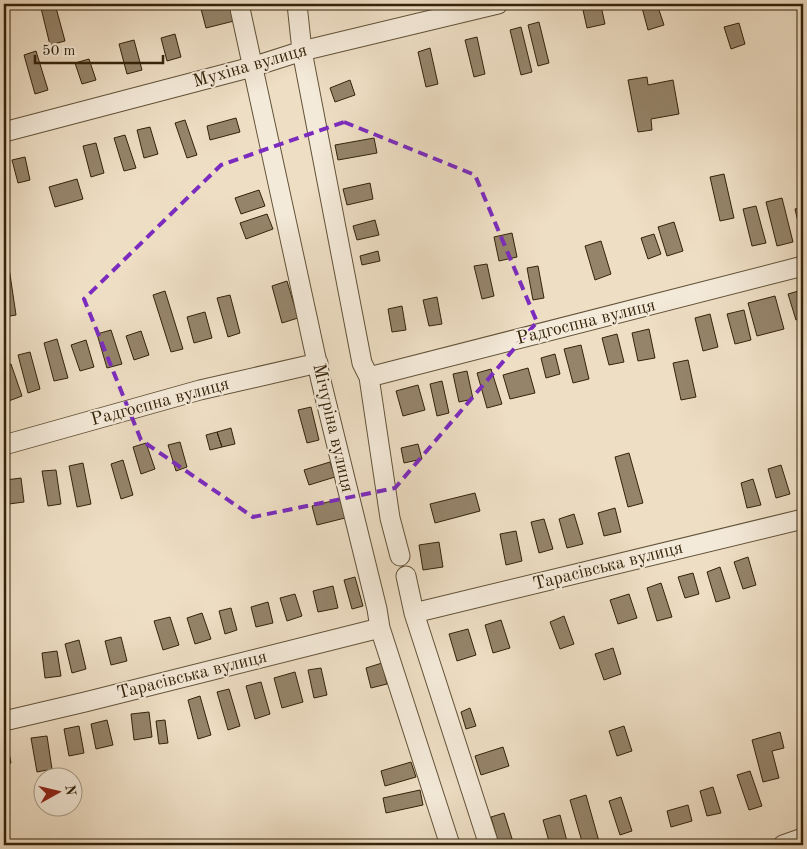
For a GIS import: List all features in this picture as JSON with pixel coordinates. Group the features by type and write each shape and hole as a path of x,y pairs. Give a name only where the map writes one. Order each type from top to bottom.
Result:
{"street":[{"name":"Мічуріна вулиця","path":"239,4 318,363 380,628 450,845"},
{"path":"297,4 302,50 362,363 369,378 390,518 400,556"},
{"name":"Мухіна вулиця","path":"4,132 252,67 302,50 498,4"},
{"name":"Радгоспна вулиця","path":"369,378 803,266"},
{"name":"Радгоспна вулиця","path":"4,445 200,390 318,363"},
{"name":"Тарасівська вулиця","path":"414,614 803,519"},
{"path":"406,576 414,614 489,845"},
{"name":"Тарасівська вулиця","path":"4,721 380,628"},
{"path":"783,845 803,838"}],"highlighted area":[{"path":"344,122 475,175 537,322 395,488 253,517 141,440 84,299 221,165"}],"building":[{"path":"40,4 55,4 65,41 50,45"},
{"path":"221,4 230,4 234,21 206,28 201,9"},
{"path":"641,4 657,4 664,25 648,30"},
{"path":"601,6 605,24 587,28 583,10"},
{"path":"539,22 549,63 538,66 528,25"},
{"path":"739,23 745,44 731,49 724,27"},
{"path":"521,27 532,72 521,75 510,30"},
{"path":"175,34 181,57 167,61 161,38"},
{"path":"477,37 485,74 474,77 465,40"},
{"path":"134,40 142,70 127,74 119,44"},
{"path":"430,48 438,84 426,87 418,52"},
{"path":"36,51 48,90 35,94 24,55"},
{"path":"89,59 96,80 82,84 75,63"},
{"path":"647,77 648,85 673,80 679,114 651,119 652,130 638,132 628,80"},
{"path":"350,80 355,95 335,102 330,88"},
{"path":"4,85 9,102 4,103"},
{"path":"236,118 240,132 210,140 207,126"},
{"path":"185,120 197,155 187,158 175,123"},
{"path":"150,127 158,154 144,158 137,130"},
{"path":"125,135 136,168 124,171 114,138"},
{"path":"374,138 377,153 338,160 335,145"},
{"path":"96,143 104,173 91,177 83,146"},
{"path":"25,157 30,180 18,183 12,160"},
{"path":"724,174 734,218 720,221 710,177"},
{"path":"77,179 83,199 55,207 49,187"},
{"path":"370,183 373,199 347,205 343,189"},
{"path":"259,190 265,206 241,214 235,198"},
{"path":"782,198 793,242 777,246 766,202"},
{"path":"756,206 766,243 752,246 743,209"},
{"path":"803,207 803,239 802,239 795,209"},
{"path":"267,214 273,229 246,239 240,223"},
{"path":"375,220 379,235 357,240 353,226"},
{"path":"674,222 683,251 667,256 658,227"},
{"path":"512,233 517,257 499,261 494,237"},
{"path":"4,234 16,315 4,317"},
{"path":"654,234 661,254 648,259 641,238"},
{"path":"601,241 611,274 595,280 585,246"},
{"path":"378,251 380,261 362,265 360,256"},
{"path":"487,264 494,296 482,299 474,266"},
{"path":"538,266 544,298 533,300 527,268"},
{"path":"287,281 298,318 282,323 272,286"},
{"path":"802,290 803,318 796,320 788,294"},
{"path":"165,291 183,349 171,352 153,295"},
{"path":"230,295 240,333 228,337 217,298"},
{"path":"775,296 784,329 757,336 748,303"},
{"path":"437,297 442,324 429,326 423,300"},
{"path":"402,306 406,330 392,332 388,309"},
{"path":"744,310 751,340 735,344 727,314"},
{"path":"205,312 212,338 194,343 187,317"},
{"path":"710,314 718,347 703,351 695,318"},
{"path":"649,329 655,358 638,361 632,333"},
{"path":"111,330 122,364 107,368 97,334"},
{"path":"141,331 149,355 134,360 126,336"},
{"path":"617,334 624,362 609,365 602,338"},
{"path":"57,339 68,378 54,381 44,343"},
{"path":"86,340 94,367 80,371 71,345"},
{"path":"581,345 589,379 573,383 564,349"},
{"path":"30,352 40,389 28,393 18,355"},
{"path":"555,354 560,374 546,378 541,358"},
{"path":"688,360 696,397 681,400 673,363"},
{"path":"11,364 22,396 6,402 4,367"},
{"path":"528,368 535,393 510,399 503,375"},
{"path":"491,369 502,404 487,408 477,373"},
{"path":"467,371 473,399 459,402 453,374"},
{"path":"442,381 449,413 437,416 430,384"},
{"path":"418,385 425,410 403,416 396,391"},
{"path":"311,407 319,440 307,443 298,410"},
{"path":"231,428 235,444 222,447 217,432"},
{"path":"217,432 222,447 210,450 206,435"},
{"path":"180,442 187,467 176,471 168,445"},
{"path":"146,443 155,469 141,474 133,447"},
{"path":"418,444 422,459 404,463 401,448"},
{"path":"629,453 643,503 628,507 615,457"},
{"path":"123,460 133,495 121,499 111,464"},
{"path":"330,462 335,477 309,485 304,470"},
{"path":"83,463 91,504 77,507 69,466"},
{"path":"781,465 790,494 776,498 768,469"},
{"path":"56,470 61,504 48,506 42,471"},
{"path":"21,478 24,502 9,504 6,480"},
{"path":"753,479 761,505 747,508 741,483"},
{"path":"475,493 480,511 435,523 430,504"},
{"path":"340,499 345,518 317,525 312,506"},
{"path":"615,508 621,532 604,536 598,513"},
{"path":"574,514 583,544 567,548 559,519"},
{"path":"544,519 553,549 539,553 531,522"},
{"path":"516,531 522,561 506,565 500,534"},
{"path":"439,542 443,567 423,570 419,545"},
{"path":"748,557 756,585 743,589 734,562"},
{"path":"720,567 730,598 716,602 707,572"},
{"path":"693,573 699,594 685,598 678,577"},
{"path":"355,577 363,606 352,609 344,580"},
{"path":"661,583 672,617 657,621 647,588"},
{"path":"333,586 338,608 318,612 313,591"},
{"path":"295,594 302,616 287,621 280,598"},
{"path":"629,594 637,618 618,624 610,600"},
{"path":"268,602 273,623 256,627 251,607"},
{"path":"231,608 237,630 225,634 219,611"},
{"path":"202,613 211,639 195,644 187,618"},
{"path":"564,616 574,644 560,649 550,622"},
{"path":"170,617 179,645 163,650 154,621"},
{"path":"501,620 510,648 493,653 485,625"},
{"path":"468,629 476,655 457,661 449,634"},
{"path":"121,637 127,661 111,665 105,641"},
{"path":"79,640 86,669 72,673 65,644"},
{"path":"613,648 621,674 604,680 595,654"},
{"path":"57,651 61,676 45,678 42,653"},
{"path":"382,663 387,684 371,688 366,668"},
{"path":"321,668 327,695 314,698 308,670"},
{"path":"295,672 303,702 282,708 274,678"},
{"path":"261,682 270,714 255,719 246,686"},
{"path":"229,689 240,726 228,730 217,692"},
{"path":"200,696 211,735 198,739 188,700"},
{"path":"470,708 476,726 466,729 461,712"},
{"path":"149,712 152,737 134,740 131,714"},
{"path":"107,720 113,745 96,749 91,724"},
{"path":"165,720 168,743 159,744 156,721"},
{"path":"79,726 84,753 69,756 64,729"},
{"path":"624,726 632,751 617,756 609,731"},
{"path":"780,732 784,748 772,751 779,778 763,782 752,740"},
{"path":"47,736 52,766 36,766 31,738"},
{"path":"503,747 509,766 481,775 475,756"},
{"path":"8,748 11,763 4,764 4,749"},
{"path":"411,762 416,777 385,786 381,771"},
{"path":"750,771 762,806 749,810 737,775"},
{"path":"713,787 721,813 707,816 700,791"},
{"path":"420,790 423,805 386,813 383,798"},
{"path":"586,795 600,845 583,845 570,800"},
{"path":"621,797 632,831 620,835 609,801"},
{"path":"688,805 692,821 671,827 667,811"},
{"path":"504,813 514,845 499,845 491,817"},
{"path":"560,815 568,845 550,845 543,820"}]}
